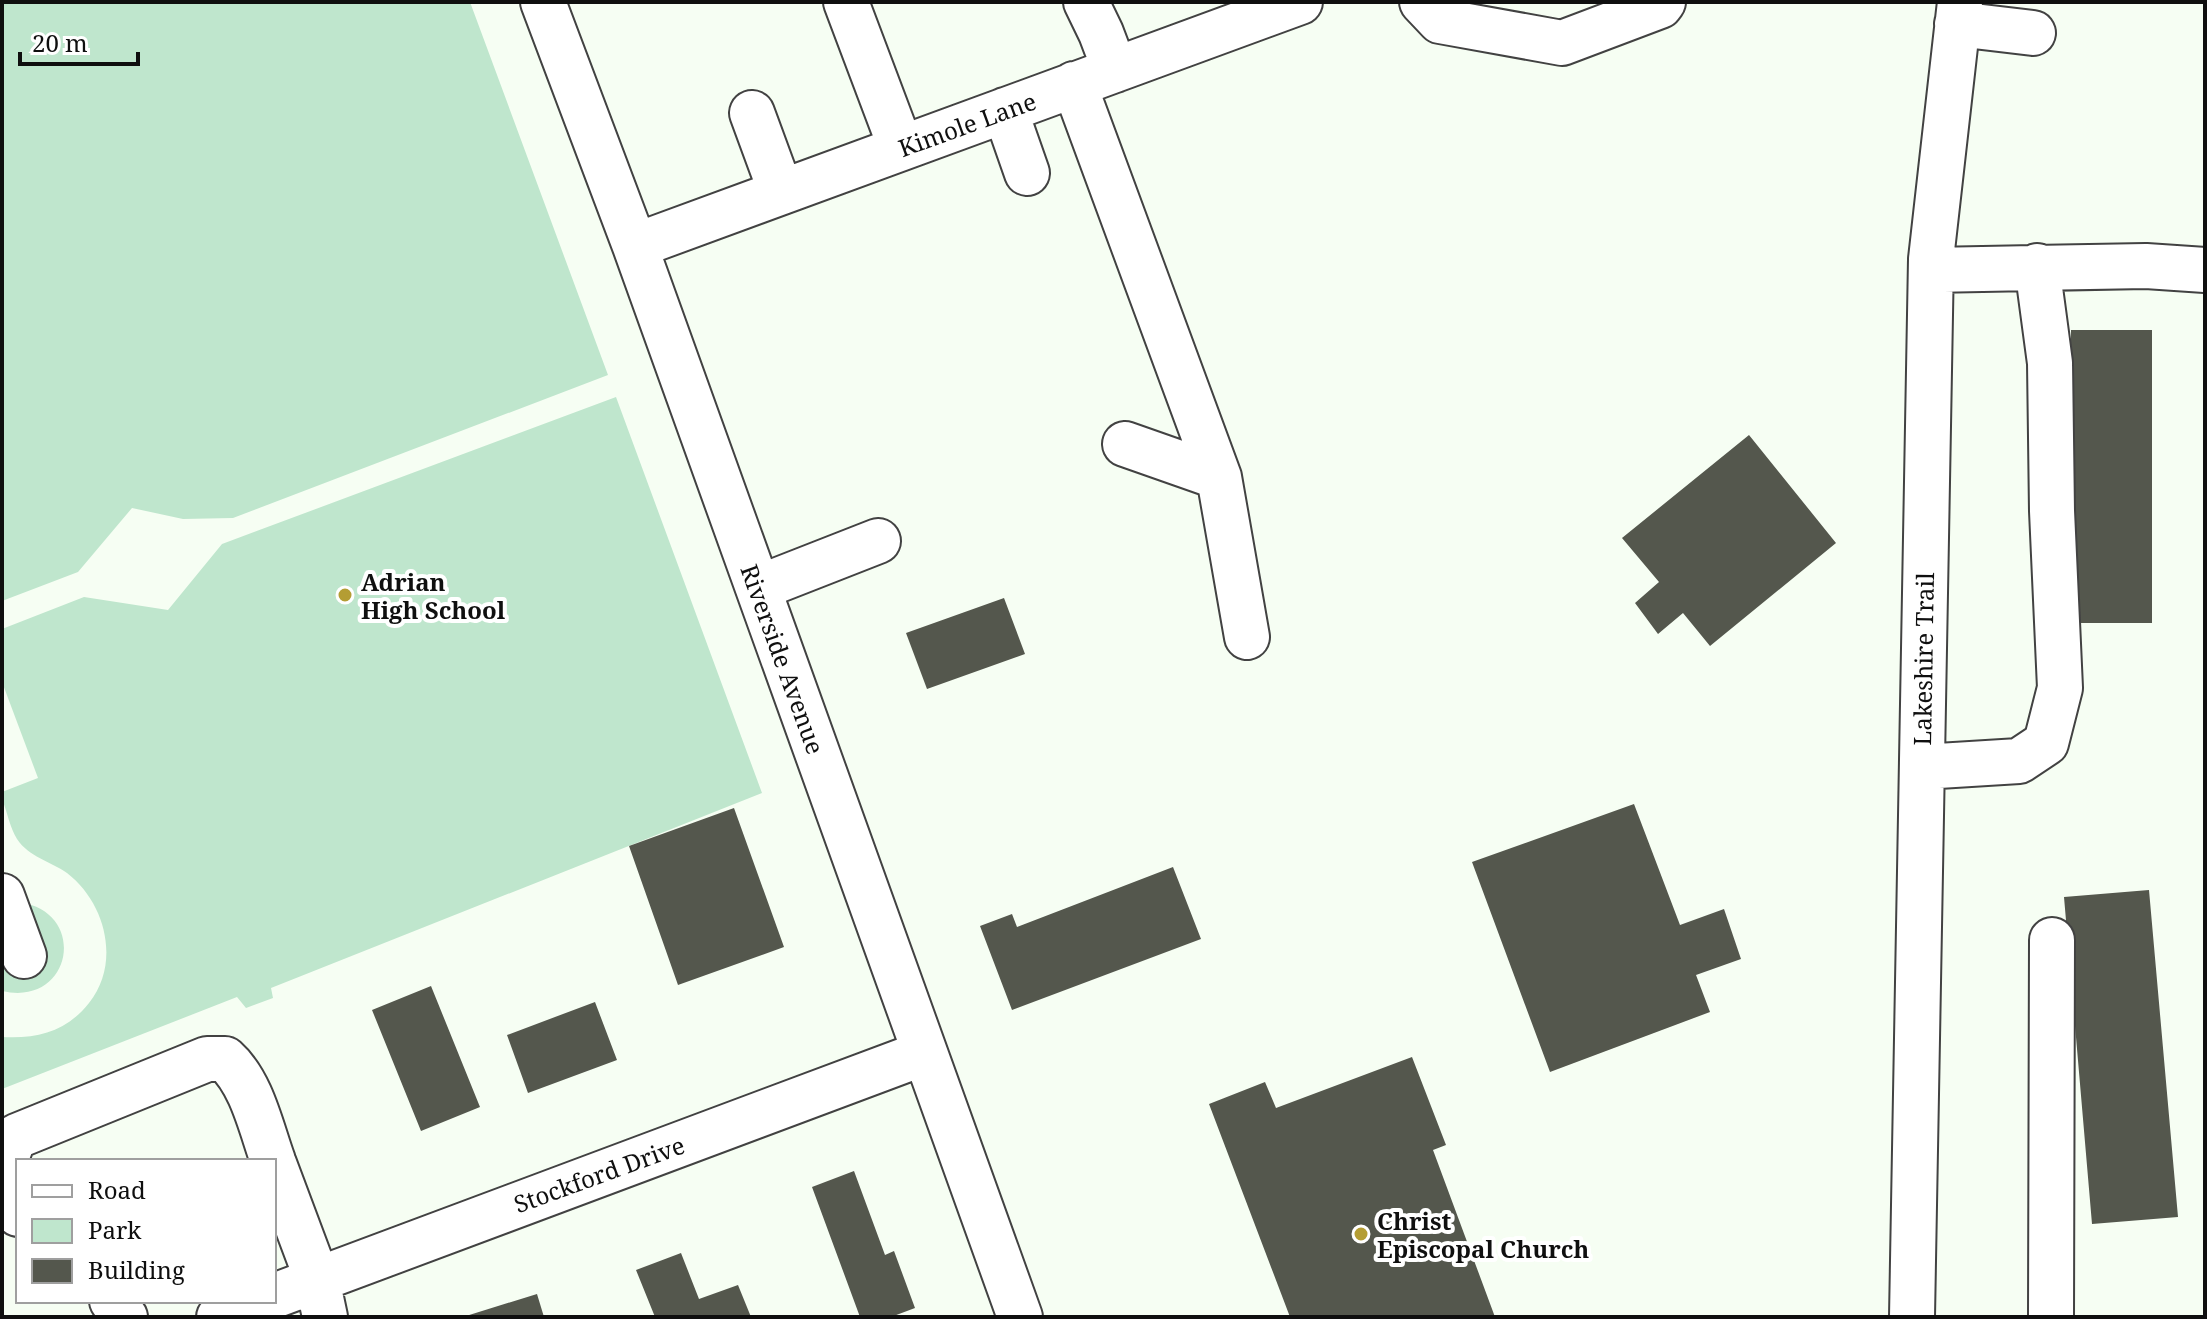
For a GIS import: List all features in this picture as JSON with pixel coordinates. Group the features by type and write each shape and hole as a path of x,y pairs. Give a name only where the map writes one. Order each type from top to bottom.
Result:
{"street":[{"name":"Riverside Avenue","path":"543,2 635,246 1020,1317"},
{"path":"846,2 901,148"},
{"path":"1086,2 1115,70"},
{"name":"Kimole Lane","path":"635,246 1300,2"},
{"path":"1422,2 1440,21 1562,43 1660,6 1663,2"},
{"path":"1958,13 2033,33"},
{"name":"Lakeshire Trail","path":"1912,1317 1931,270 1958,13"},
{"path":"1074,84 1219,477 1247,637"},
{"path":"1005,110 1027,173"},
{"path":"752,113 781,192"},
{"path":"1931,270 2037,266 2146,266 2205,270"},
{"path":"1922,767 2019,761 2046,743 2060,688 2052,511 2050,363 2037,266"},
{"path":"1125,444 1219,477"},
{"path":"758,588 878,541"},
{"path":"2,896 24,956"},
{"path":"2051,1317 2052,940"},
{"name":"Stockford Drive","path":"276,1296 321,1298 924,1053"},
{"path":"16,1208 3,1166 10,1143 17,1136 207,1059 225,1059 236,1068 272,1159"},
{"path":"276,1170 321,1298"},
{"path":"219,1317 255,1303"}],"green space":[{"path":"2,2 470,2 608,375 233,518 183,519 132,508 78,572 2,601"},
{"path":"616,397 762,793 271,988 273,998 246,1008 237,997 2,1089 2,1037 39,1035 71,1021 89,1003 99,987 105,970 106,952 105,934 91,900 67,873 22,845 12,830 2,799 2,792 38,778 2,682 2,629 84,597 168,610 222,544"},
{"path":"14,902 38,908 54,920 62,936 64,954 58,971 45,985 27,992 2,991 2,906"}],"building":[{"path":"2071,330 2152,330 2152,623 2071,623"},
{"path":"1749,435 1836,543 1710,646 1683,613 1658,634 1635,603 1659,582 1622,538"},
{"path":"1004,598 1025,654 927,689 906,633"},
{"path":"1634,804 1680,925 1724,909 1741,959 1696,975 1710,1012 1550,1072 1472,862"},
{"path":"734,808 784,947 678,985 629,846"},
{"path":"1173,867 1201,939 1012,1010 980,926 1012,914 1017,927"},
{"path":"2149,890 2178,1217 2092,1224 2064,897"},
{"path":"431,986 480,1107 421,1131 372,1010"},
{"path":"595,1002 617,1060 528,1093 507,1035"},
{"name":"Christ Episcopal Church","path":"1412,1057 1446,1145 1433,1150 1495,1317 1290,1317 1209,1104 1265,1082 1276,1108"},
{"path":"854,1171 885,1255 894,1251 915,1308 891,1317 860,1317 812,1187"},
{"path":"681,1253 699,1299 738,1285 751,1317 655,1317 636,1270"},
{"path":"537,1294 544,1317 466,1317 466,1316"}],"place":[{"name":"Adrian High School","path":"345,595"},
{"name":"Christ Episcopal Church","path":"1361,1234"}]}
